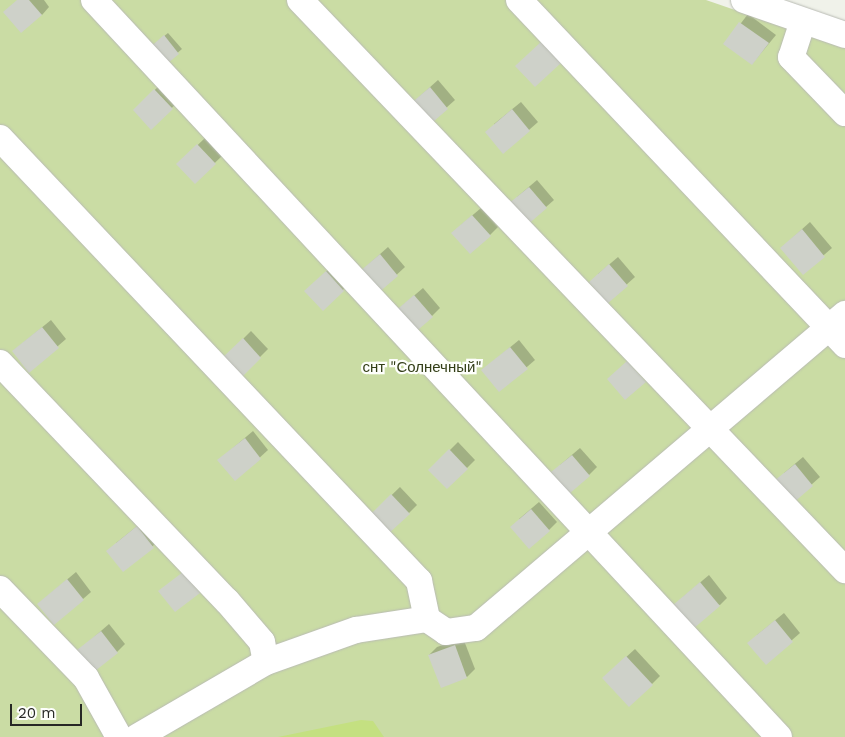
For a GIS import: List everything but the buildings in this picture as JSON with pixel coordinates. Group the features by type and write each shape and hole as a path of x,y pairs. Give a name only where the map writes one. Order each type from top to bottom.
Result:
{"lane":[{"path":"94,0 779,737"},
{"path":"300,0 711,426 845,570"},
{"path":"137,737 266,662 356,630 427,619 446,632 476,628 590,532 711,426 840,329 519,0"},
{"path":"744,0 845,35"},
{"path":"803,21 791,57 845,113"},
{"path":"0,138 419,581 427,619"},
{"path":"0,363 227,601 262,642 266,662"},
{"path":"0,589 86,678 119,737"}],"green space":[{"name":"снт \"Солнечный\"","path":"0,0 706,0 845,48 845,737 0,737"}],"shaded area":[{"path":"361,720 373,721 384,737 278,737"}]}
